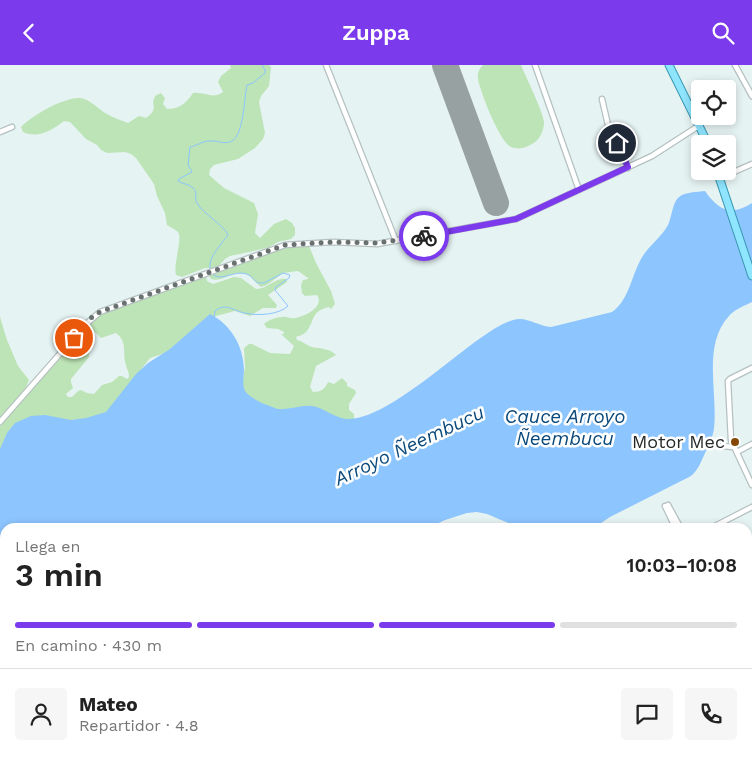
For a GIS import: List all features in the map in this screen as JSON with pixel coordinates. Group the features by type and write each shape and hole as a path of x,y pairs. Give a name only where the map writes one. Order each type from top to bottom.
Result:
{"main road":[{"path":"669,65 691,108"},
{"path":"700,125 704,135"},
{"path":"720,180 752,276"}],"street":[{"path":"326,65 396,241"},
{"path":"535,65 578,190"},
{"path":"735,65 752,96"},
{"path":"746,84 752,81"},
{"path":"602,99 611,138 617,143 628,167"},
{"path":"0,422 92,317 100,312 285,245 396,241 516,219 652,156 700,125"},
{"path":"0,132 12,127"},
{"path":"736,169 752,164"},
{"path":"752,368 728,381 730,430 733,447 752,485"},
{"path":"737,452 752,444"},
{"path":"722,446 733,447"},
{"path":"737,452 739,463 752,490"},
{"path":"674,523 667,505 678,523"},
{"path":"721,523 752,507"}],"green space":[{"path":"230,65 269,65 271,67 269,86 259,102 265,133 263,139 255,148 238,159 214,165 210,169 209,175 224,188 254,203 258,214 255,233 260,238 274,224 286,219 295,228 295,235 291,239 278,242 267,248 230,256 217,268 205,268 182,277 176,275 179,245 178,232 167,225 165,213 154,184 136,158 131,154 125,152 107,153 101,150 97,145 86,139 70,122 64,121 45,133 34,135 23,132 21,127 48,108 65,101 80,98 91,102 104,112 128,123 139,116 146,118 153,111 155,96 161,93 165,98 163,104 167,109 182,105 193,93 216,95 223,92 218,82 221,76 231,68"},
{"path":"483,65 521,65 538,103 544,122 541,135 535,142 524,147 514,148 506,143 501,136 479,85 478,73"},
{"path":"302,241 307,241 331,291 335,304 331,309 329,307 316,313 306,332 296,337 297,340 312,347 328,350 336,355 316,366 310,387 313,392 320,391 328,382 334,384 342,378 347,383 347,386 355,390 356,393 349,404 349,410 354,414 354,420 282,415 241,392 245,367 244,348 252,344 270,353 290,354 294,346 281,334 284,334 284,332 278,329 267,328 264,324 278,318 303,316 316,307 319,299 317,295 305,296 302,293 301,285 303,280 308,278 298,271 283,273 267,285 261,287 246,274 236,273 215,280 211,279 208,274"},
{"path":"206,275 207,281 213,284 234,277 241,278 256,289 282,279 286,279 287,282 268,295 277,305 276,308 263,308 250,316 235,311 216,316 165,353 150,358 109,410 101,415 0,454 0,426 79,337 88,333 94,343 89,351 89,357 71,379 73,388 66,394 68,397 72,397 81,390 94,394 102,385 112,382 119,376 127,379 129,377 120,336 116,333 101,338 88,325 90,323 103,314"},
{"path":"0,317 18,366 29,380 24,392 0,417"}],"water":[{"name":"Cauce Arroyo Ñeembucu","path":"705,191 715,203 726,209 738,209 752,203 752,302 729,316 721,328 716,341 713,355 715,414 713,431 711,441 696,471 691,476 601,523 508,523 477,512 467,513 439,523 0,523 0,449 7,433 15,423 31,416 45,415 71,420 106,412 136,374 148,363 170,349 210,314 224,324 235,337 243,360 244,389 251,397 278,409 312,406 342,418 362,417 379,410 416,387 482,337 504,323 522,319 551,327 612,312 626,295 644,254 668,225 673,206 679,197 691,192"}],"waterway":[{"path":"210,269 213,256 228,235 200,207 196,201 194,190 190,186 178,181 192,172 188,165 190,147 207,141 229,142 236,137 243,115 247,85 253,83 265,73 262,65"},
{"path":"211,273 219,277 244,273 258,283 264,283 283,273 290,275 275,290 288,306 284,309 267,314 250,314 223,307 215,311 214,318"}],"runway":[{"path":"445,65 496,203"}],"way so far":[{"path":"74,338 92,317 100,312 273,248 297,243 377,243 424,236"}],"place":[{"name":"Motor Mec","path":"735,442"}],"route":[{"path":"424,236 516,219 540,210 628,167 617,143"}],"water label":[{"name":"Arroyo Ñeembucu","path":"409,445"}]}
